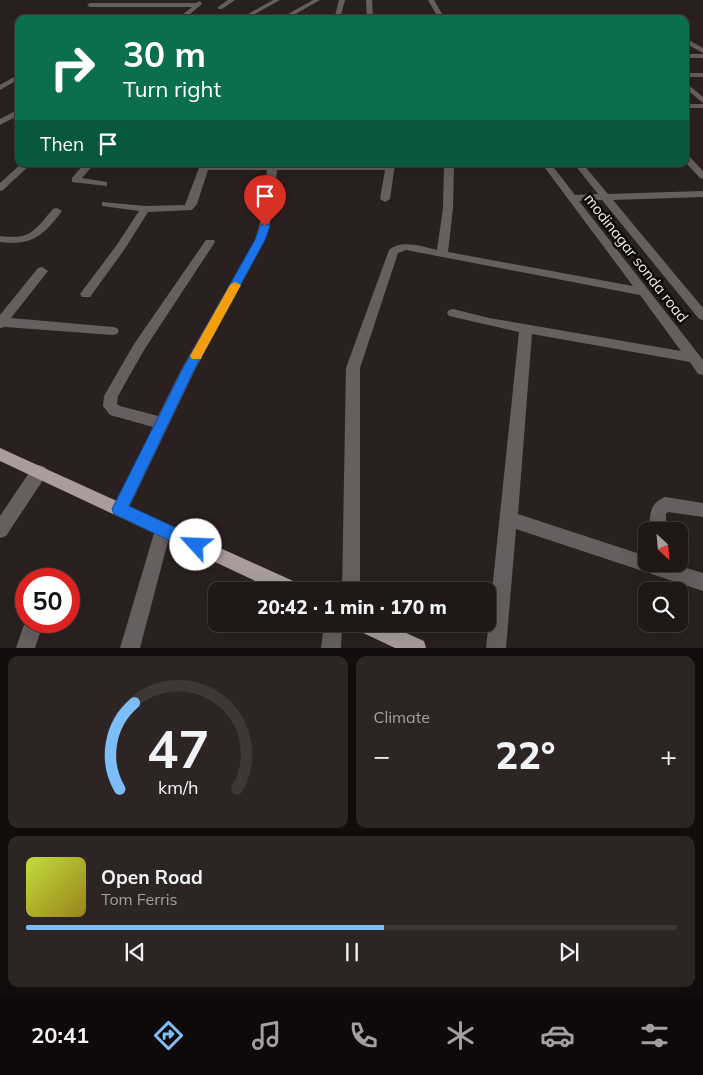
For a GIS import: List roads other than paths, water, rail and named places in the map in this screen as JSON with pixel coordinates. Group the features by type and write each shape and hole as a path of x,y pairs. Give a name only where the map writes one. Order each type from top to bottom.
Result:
{"main road":[{"path":"0,454 276,582"},
{"path":"383,632 417,648"}],"street":[{"path":"185,15 204,0"},
{"path":"220,8 232,0"},
{"path":"251,14 277,0"},
{"path":"289,15 317,0"},
{"path":"337,15 342,0"},
{"path":"369,0 370,15"},
{"path":"431,0 440,15"},
{"path":"90,6 126,4 198,5"},
{"path":"689,42 703,51"},
{"path":"689,56 703,56"},
{"path":"689,75 703,76"},
{"path":"0,88 15,79"},
{"path":"689,87 703,90"},
{"path":"689,88 703,101"},
{"path":"689,106 703,106"},
{"path":"2,120 15,113"},
{"path":"2,120 15,121"},
{"path":"689,161 703,176"},
{"path":"0,188 23,167"},
{"path":"86,167 74,178 75,180 104,184"},
{"path":"106,204 146,209 188,208 192,204 201,167"},
{"path":"120,509 188,370 260,240 265,226 272,186 272,167"},
{"path":"385,199 389,167"},
{"path":"442,253 448,208 449,167"},
{"name":"modinagar sonda road","path":"549,167 576,198 642,292 703,370"},
{"path":"580,167 600,196 703,316"},
{"path":"576,198 703,194"},
{"path":"86,294 146,209"},
{"path":"0,239 26,241 33,237 58,211"},
{"path":"162,423 115,411 110,406 111,396 138,348 210,242"},
{"path":"351,582 353,368 393,252 398,248 406,247 642,292"},
{"path":"1,323 42,271"},
{"path":"453,313 526,329 694,358"},
{"path":"1,323 113,331"},
{"path":"496,648 508,518 519,435 526,329"},
{"path":"0,530 39,472"},
{"path":"658,522 658,512 665,504 703,510"},
{"path":"508,518 638,560"},
{"path":"130,648 163,530"},
{"path":"673,572 703,582"},
{"path":"331,648 332,632"},
{"path":"25,648 31,633"}]}
